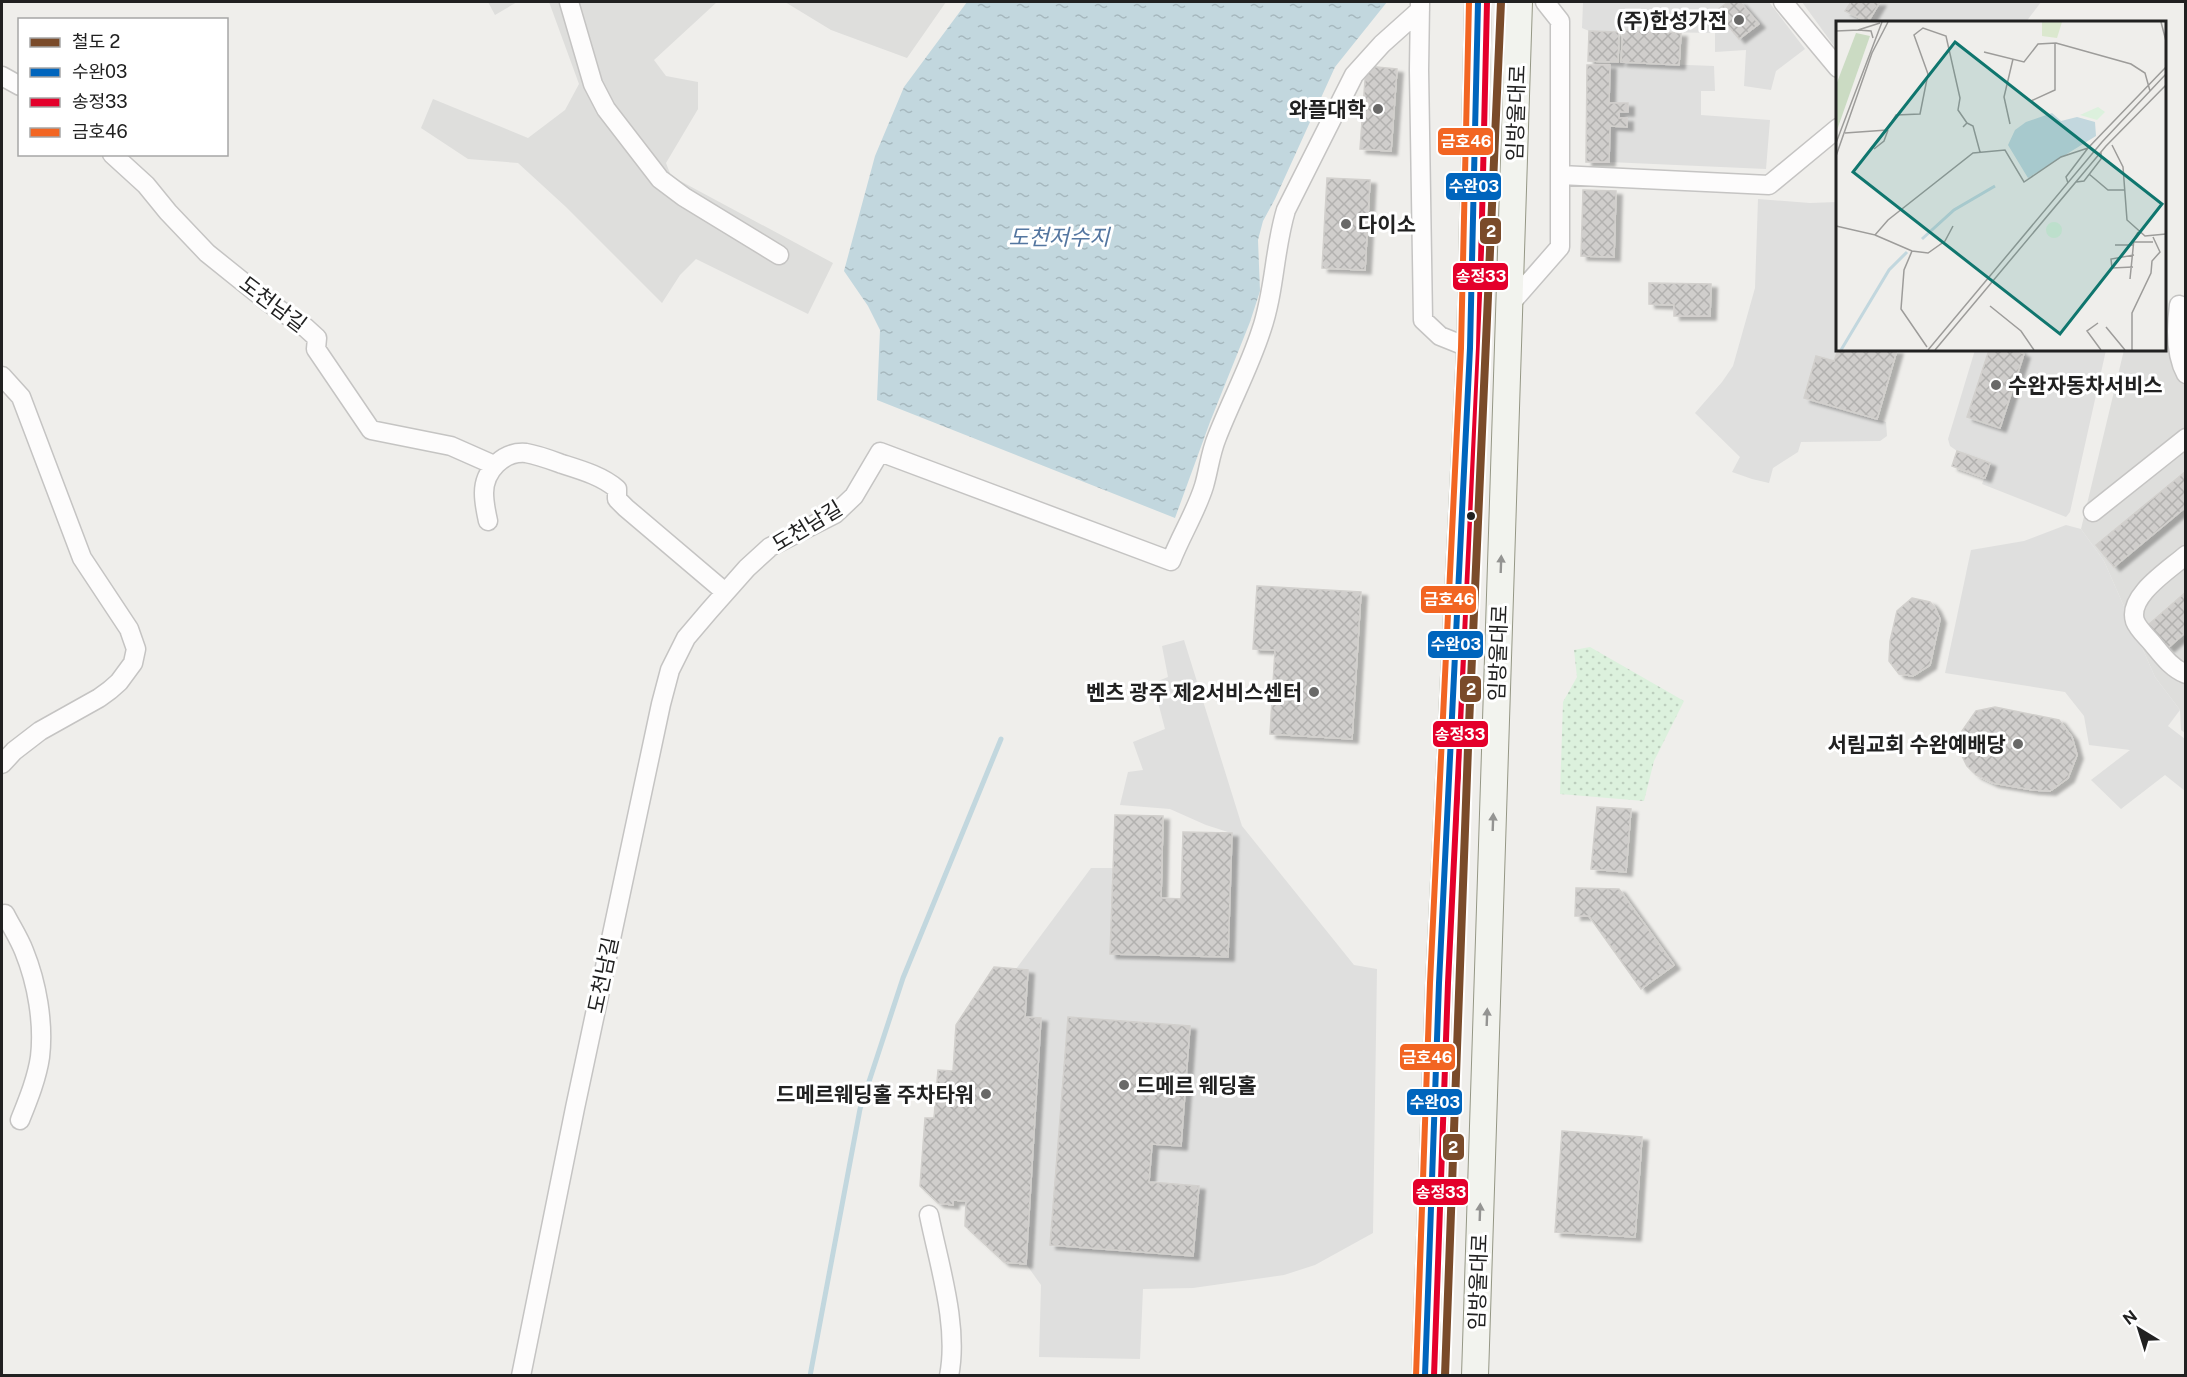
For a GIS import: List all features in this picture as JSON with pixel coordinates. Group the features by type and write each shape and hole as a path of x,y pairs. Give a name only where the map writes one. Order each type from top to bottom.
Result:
{"main road":[{"name":"임방울대로","path":"1425,1376 1440,972 1470,348 1478,2"},
{"name":"임방울대로","path":"1475,1376 1520,2"}],"street":[{"path":"569,2 593,84 606,109 660,179 684,198 779,255"},
{"path":"1510,304 1560,247 1560,21 1545,2"},
{"path":"1783,2 1836,66"},
{"path":"1420,6 1423,320 1440,336 1470,348"},
{"name":"도천남길","path":"521,1376 661,704 670,670 686,638 747,568 770,547 835,514 854,496 880,452 1171,561 1181,534 1194,512 1205,484 1208,461 1262,330 1275,277 1282,223 1286,210 1354,75 1420,6"},
{"path":"2,76 18,85"},
{"path":"1560,175 1769,185 1836,130"},
{"name":"도천남길","path":"114,156 146,185 207,253 317,338 316,349 371,430 451,446 494,465"},
{"path":"2176,305 2177,344 2186,374"},
{"path":"2,376 21,397 82,558 129,629 136,649 133,663 110,690 39,731 2,764"},
{"path":"2092,512 2186,438"},
{"path":"488,521 484,492 494,465 502,459 526,453 571,466 607,480 617,489 617,499 626,508 725,592"},
{"path":"2186,555 2139,596 2134,615 2136,623 2167,660 2177,671 2186,674"},
{"path":"2,913 24,950 34,981 39,1015 40,1057 21,1120"},
{"path":"929,1215 952,1332 952,1359 949,1376"}],"shaded area":[{"path":"488,2 517,2 495,15"},
{"path":"549,2 717,2 654,60 666,76 698,82 698,109 666,163 671,176 833,263 808,314 696,259 680,275 662,303 566,207 518,163 468,159 421,128 433,99 528,138 565,110 579,84"},
{"path":"785,2 946,2 907,58 831,30"},
{"path":"1577,2 1728,2 1716,11 1739,39 1758,24 1740,2 1769,2 1805,49 1776,71 1771,90 1744,86 1746,50 1715,52 1715,33 1589,31 1582,28 1583,3"},
{"path":"1802,2 2041,2 2027,21 1836,21 1836,49"},
{"path":"1610,62 1714,66 1715,91 1701,91 1701,115 1770,120 1766,169 1609,162 1610,126 1627,126 1619,118 1619,112 1628,112 1628,104 1609,103"},
{"path":"1758,199 1810,203 1836,202 1838,351 1834,361 1816,357 1804,398 1886,422 1887,436 1880,441 1801,442 1798,452 1773,468 1769,483 1732,472 1740,457 1695,413 1733,366 1755,288"},
{"path":"2166,318 2185,320 2185,733 2181,730 2180,710 2155,677 2104,561 2081,529 2124,351 2166,351"},
{"path":"1975,351 2106,351 2070,512 2066,517 1982,484 1990,463 1957,451 1950,446 1948,439"},
{"path":"2066,525 2081,529 2104,561 2155,677 2180,710 2168,726 2185,739 2185,791 2165,775 2121,809 2091,780 2130,750 2089,745 2084,716 2065,692 1945,673 1971,550 2024,541"},
{"path":"1184,640 1242,826 1354,965 1377,969 1373,1233 1315,1265 1284,1275 1193,1288 1143,1289 1140,1359 1039,1357 1041,1285 1026,1264 1041,1018 1025,1017 1028,970 1016,969 1091,868 1113,868 1111,954 1228,957 1231,833 1170,809 1120,805 1128,772 1143,770 1133,742 1165,729 1153,683 1168,677 1162,646"}],"green space":[{"path":"1590,647 1684,701 1654,761 1644,801 1560,794 1563,702 1577,677 1574,650"}],"water":[{"name":"도천저수지","path":"967,2 1387,2 1335,67 1263,221 1258,240 1260,291 1175,518 877,400 880,330 868,306 844,271 875,156 904,87"}],"building":[{"name":"(주)한성가전","path":"1728,2 1740,2 1759,24 1739,39 1716,11"},
{"path":"1851,2 1880,2 1869,21 1845,11"},
{"path":"1623,30 1681,33 1679,65 1621,62"},
{"path":"1589,31 1619,32 1618,62 1588,61"},
{"path":"1587,65 1610,65 1609,103 1628,103 1628,112 1619,112 1619,118 1627,118 1627,127 1610,126 1609,162 1586,162"},
{"name":"와플대학","path":"1366,66 1397,69 1391,151 1360,149"},
{"name":"다이소","path":"1327,178 1370,180 1365,270 1322,268"},
{"path":"1583,190 1616,191 1614,257 1581,256"},
{"path":"1649,283 1711,284 1710,316 1674,316 1674,305 1649,304"},
{"path":"1838,351 1897,351 1877,419 1804,398 1816,356 1834,361"},
{"name":"수완자동차서비스","path":"1989,351 2020,351 2024,354 2000,428 1967,417"},
{"path":"1957,451 1990,463 1985,478 1952,466"},
{"path":"2186,471 2186,507 2114,567 2096,545"},
{"name":"벤츠 광주 제2서비스센터","path":"1257,586 1361,592 1352,739 1270,734 1275,650 1253,649"},
{"path":"2186,592 2186,632 2168,648 2148,625"},
{"path":"1912,598 1930,602 1940,619 1930,665 1913,676 1899,674 1889,661 1890,641 1897,611"},
{"name":"서림교회 수완예배당","path":"1995,707 2059,720 2072,737 2077,755 2068,778 2050,791 1993,783 1976,775 1967,766 1960,752 1962,731 1976,711"},
{"path":"1597,807 1631,809 1626,872 1591,869"},
{"path":"1115,815 1163,816 1161,898 1181,899 1183,832 1232,833 1228,957 1110,954"},
{"path":"1576,888 1619,889 1674,965 1641,989 1589,916 1575,916"},
{"name":"드메르웨딩홀 주차타워","path":"994,967 1028,970 1025,1017 1041,1018 1026,1264 1004,1262 965,1226 966,1201 953,1200 953,1205 938,1203 920,1186 925,1118 934,1118 938,1070 953,1071 956,1025"},
{"name":"드메르 웨딩홀","path":"1068,1017 1190,1026 1181,1146 1152,1144 1149,1182 1199,1186 1193,1256 1050,1245"},
{"path":"1562,1131 1642,1137 1635,1237 1555,1232"}],"waterway":[{"path":"810,1376 860,1109 903,978 1001,739"}],"rail line":[{"name":"2","path":"1445,1376 1468,748 1501,2"}],"transit line":[{"name":"금호46","path":"1416,1376 1430,983 1461,348 1469,2"},
{"name":"수완03","path":"1425,1376 1439,983 1470,348 1478,2"},
{"name":"송정33","path":"1434,1376 1448,983 1479,348 1487,2"}],"place":[{"name":"(주)한성가전","path":"1739,20"},
{"name":"와플대학","path":"1378,109"},
{"name":"다이소","path":"1346,224"},
{"name":"수완자동차서비스","path":"1996,385"},
{"name":"벤츠 광주 제2서비스센터","path":"1314,692"},
{"name":"서림교회 수완예배당","path":"2018,744"},
{"name":"드메르 웨딩홀","path":"1124,1085"},
{"name":"드메르웨딩홀 주차타워","path":"986,1094"}]}
